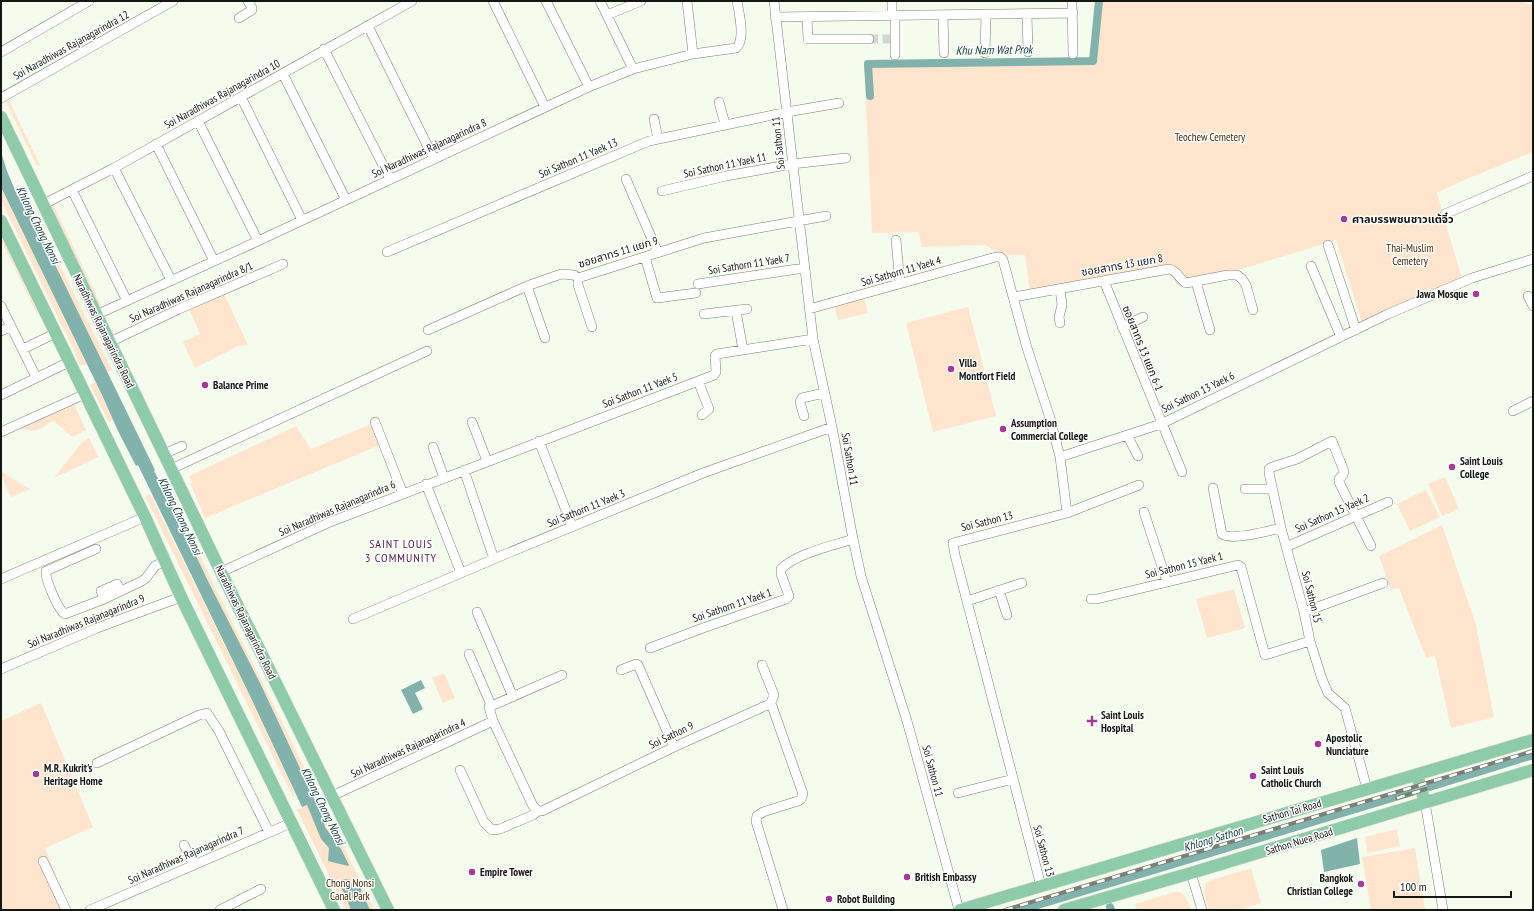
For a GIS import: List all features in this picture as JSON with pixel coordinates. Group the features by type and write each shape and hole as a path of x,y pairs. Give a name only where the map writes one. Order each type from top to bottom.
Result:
{"main road":[{"name":"Naradhiwas Rajanagarindra Road","path":"1,117 42,205 221,572 388,910"},
{"path":"3,228 56,333 145,517 181,597 334,910"},
{"name":"Sathon Tai Road","path":"960,910 1367,789 1418,778 1533,740"},
{"name":"Sathon Nuea Road","path":"1064,910 1191,874 1424,800 1533,770"},
{"path":"1418,778 1424,800"}],"street":[{"path":"1,52 89,1"},
{"name":"Soi Naradhiwas Rajanagarindra 12","path":"1,98 174,1"},
{"path":"239,18 252,10 248,1"},
{"name":"Soi Naradhiwas Rajanagarindra 10","path":"42,205 114,168 412,1"},
{"path":"493,1 545,107"},
{"path":"546,1 589,87"},
{"path":"600,1 633,69"},
{"path":"607,15 641,1"},
{"path":"687,1 693,54"},
{"name":"Soi Naradhiwas Rajanagarindra 8","path":"96,315 589,87 633,69 693,54 731,49 740,45 742,37 737,1"},
{"name":"Soi Sathon 11","path":"774,1 813,339 832,427 853,539 861,576 907,721 960,910"},
{"path":"892,1 896,55"},
{"path":"1072,1 1073,54"},
{"path":"775,17 1073,13"},
{"path":"985,53 986,14"},
{"path":"1027,14 1028,52"},
{"path":"943,15 944,53"},
{"path":"806,17 808,39 869,39"},
{"path":"368,26 434,159"},
{"path":"324,49 390,179"},
{"path":"283,74 346,200"},
{"path":"241,97 302,220"},
{"path":"719,102 725,124"},
{"name":"Soi Sathon 11 Yaek 13","path":"387,252 649,141 725,124 839,104"},
{"path":"654,120 658,139"},
{"path":"198,121 258,241"},
{"path":"156,144 214,261"},
{"name":"Soi Sathon 11 Yaek 11","path":"662,191 726,176 792,164 846,158"},
{"path":"114,168 172,280"},
{"path":"1445,214 1533,176"},
{"path":"626,180 658,253"},
{"path":"72,190 127,301"},
{"name":"ซอยสาทร 11 แยก 9","path":"428,330 527,286 561,274 574,275 578,278 710,237 826,216"},
{"path":"896,240 900,284"},
{"path":"1328,245 1356,330"},
{"name":"Soi Sathorn 11 Yaek 7","path":"645,257 657,298 659,299 697,288 804,268"},
{"name":"Soi Sathorn 11 Yaek 4","path":"809,309 996,257 1000,257 1003,260 1014,297"},
{"name":"Soi Sathon 13 Yaek 6","path":"1060,457 1161,424 1388,314 1465,281 1533,258"},
{"name":"Soi Naradhiwas Rajanagarindra 8/1","path":"110,342 283,264"},
{"path":"1311,266 1341,337"},
{"name":"ซอยสาทร 13 แยก 8","path":"1014,297 1169,269 1174,271 1182,281 1186,283 1228,275 1237,275 1246,285 1253,310"},
{"path":"578,278 578,285 592,327"},
{"name":"ซอยสาทร 13 แยก 6-1","path":"1104,281 1161,424 1182,472"},
{"path":"1196,282 1210,330"},
{"path":"527,286 545,338"},
{"path":"1060,289 1062,305 1059,317 1060,323"},
{"path":"1528,296 1533,306"},
{"path":"1014,297 1027,348 1050,418 1060,457 1067,513 1139,485"},
{"path":"1,306 36,377"},
{"path":"704,314 747,309"},
{"path":"736,310 744,350"},
{"path":"1122,327 1142,317"},
{"path":"1,331 11,326"},
{"path":"23,349 56,333"},
{"name":"Soi Sathon 11 Yaek 5","path":"464,470 716,373 715,358 717,354 813,339"},
{"path":"171,469 427,352"},
{"path":"1,395 69,362"},
{"path":"698,381 709,409 702,415"},
{"path":"804,416 800,402 802,398 824,393"},
{"path":"1,432 85,394"},
{"path":"1513,411 1533,401"},
{"path":"375,422 403,494"},
{"path":"472,422 487,461"},
{"name":"Soi Sathorn 11 Yaek 3","path":"353,619 572,526 703,473 832,427"},
{"path":"1127,435 1138,456"},
{"path":"539,441 572,526"},
{"name":"Soi Sathon 15","path":"1356,516 1340,482 1339,478 1343,474 1344,470 1332,441 1297,459 1269,469 1281,528 1304,612 1310,641 1322,680 1328,693 1345,708 1367,789"},
{"path":"164,454 182,446"},
{"path":"433,447 444,478"},
{"path":"464,470 494,559"},
{"name":"Soi Naradhiwas Rajanagarindra 6","path":"221,572 315,528 464,470"},
{"path":"426,484 461,573"},
{"path":"1213,488 1222,534 1231,536 1256,534 1281,528"},
{"path":"1245,489 1272,489"},
{"name":"Soi Sathon 15 Yaek 2","path":"1286,547 1388,502"},
{"path":"1144,512 1167,582"},
{"name":"Soi Sathon 13","path":"1041,886 955,555 953,542 1067,513"},
{"path":"1356,516 1371,546"},
{"path":"1,578 145,517"},
{"name":"Soi Sathorn 11 Yaek 1","path":"650,648 786,599 789,596 781,574 781,569 785,565 803,555 853,539"},
{"path":"96,549 46,571 60,609 65,614 121,592 142,581 155,566 165,561"},
{"name":"Soi Sathon 15 Yaek 1","path":"1091,599 1097,599 1240,565 1265,655 1310,641"},
{"path":"967,601 1022,583"},
{"path":"1304,612 1383,583"},
{"path":"999,590 1007,615"},
{"name":"Soi Naradhiwas Rajanagarindra 9","path":"1,669 97,628 181,597"},
{"path":"477,612 513,697"},
{"path":"469,654 491,705 489,708 493,721 533,806 538,811"},
{"path":"621,670 633,664 638,665 674,747"},
{"path":"762,665 774,695 770,705 773,708 803,794 801,799 798,801 763,812 757,816 756,821 782,910"},
{"path":"491,705 562,675"},
{"name":"Soi Sathon 9","path":"460,770 484,822 492,830 533,815 538,811 542,811 674,747 770,705"},
{"path":"97,763 199,715 207,713 219,731 269,832"},
{"name":"Soi Naradhiwas Rajanagarindra 4","path":"332,796 493,721"},
{"path":"958,793 1013,779"},
{"path":"1424,800 1443,910"},
{"name":"Soi Naradhiwas Rajanagarindra 7","path":"90,910 291,823"},
{"path":"184,844 194,865"},
{"path":"43,861 66,910"},
{"path":"1191,874 1202,910"},
{"path":"220,910 261,889"}],"green space":[{"name":"Teochew Cemetery","path":"1095,1 1521,1 1533,6 1533,152 1457,183 1437,193 1462,279 1362,322 1336,240 1232,272 1177,286 1168,266 1030,292 1025,255 999,255 986,245 922,247 919,232 872,233 864,60 1090,58"},
{"path":"9,100 40,165 37,166 6,102"},
{"path":"1,187 87,364 80,366 74,350 1,200"},
{"path":"53,204 101,305 98,305 50,205"},
{"path":"27,207 45,235 112,370 107,372"},
{"path":"3,239 39,313 37,314 1,240"},
{"path":"224,294 248,345 238,346 195,368 183,342 200,334 189,309"},
{"path":"864,298 868,313 838,320 834,305"},
{"name":"Villa Montfort Field","path":"968,307 996,416 933,432 906,323"},
{"path":"96,382 113,420 109,422 90,385"},
{"path":"73,402 86,430 72,437 54,421 37,430 26,430 18,427"},
{"path":"374,423 380,445 205,518 190,483 192,482 189,476 296,426 311,449"},
{"path":"89,438 98,457 54,478 82,442"},
{"path":"1,471 30,489 11,497 1,475"},
{"path":"1445,477 1459,509 1442,516 1428,484"},
{"path":"1426,490 1440,517 1410,531 1397,504"},
{"path":"150,494 251,698 296,795 293,797 145,496"},
{"name":"Chong Nonsi Canal Park","path":"174,499 211,579 375,910 346,910 297,810 315,801 314,798 279,723 170,501"},
{"path":"1442,525 1476,625 1494,717 1451,728 1435,656 1426,658 1399,588 1391,590 1379,556"},
{"path":"1234,589 1245,628 1207,638 1196,599"},
{"path":"444,673 455,698 443,703 432,678"},
{"name":"M.R. Kukrit's Heritage Home","path":"41,703 93,827 45,848 70,910 1,910 1,721"},
{"path":"1397,829 1400,846 1367,853 1365,837"},
{"path":"1415,848 1425,910 1371,910 1362,857"},
{"path":"1251,868 1261,903 1238,910 1209,910 1204,892 1208,881"},
{"path":"1178,891 1185,897 1191,910 1137,910 1135,904"}],"water":[{"path":"1,152 15,190 27,207 155,470 154,471 261,685 321,811 325,827 341,849 349,865 348,866 328,861 329,848 321,839 307,805 302,807 138,465 136,466 118,431 1,187"},
{"path":"421,680 425,688 415,693 423,709 413,714 401,690"},
{"path":"1357,838 1360,864 1324,872 1321,850"},
{"path":"349,879 351,883 361,888 361,895 365,899 370,910 351,910 345,894 338,884 340,880"}],"waterway":[{"name":"Khu Nam Wat Prok","path":"870,96 868,64 1093,61 1099,1"},
{"name":"Khlong Sathon","path":"1420,790 1533,755"},
{"name":"Khlong Sathon","path":"1021,910 1412,792"}],"tunnel":[{"path":"869,39 895,39"}],"railway":[{"path":"1005,910 1533,751"},
{"path":"1397,798 1426,789"}],"place":[{"name":"ศาลบรรพชนชาวแต้จิ๋ว","path":"1344,219"},
{"name":"Jawa Mosque","path":"1476,294"},
{"name":"Villa Montfort Field","path":"951,369"},
{"name":"Balance Prime","path":"205,385"},
{"name":"Assumption Commercial College","path":"1003,429"},
{"name":"Saint Louis College","path":"1452,467"},
{"name":"Saint Louis Hospital","path":"1092,721"},
{"name":"Apostolic Nunciature","path":"1318,744"},
{"name":"M.R. Kukrit's Heritage Home","path":"36,774"},
{"name":"Saint Louis Catholic Church","path":"1253,776"},
{"name":"Empire Tower","path":"472,872"},
{"name":"British Embassy","path":"907,877"},
{"name":"Bangkok Christian College","path":"1361,884"},
{"name":"Robot Building","path":"829,899"}],"district":[{"name":"SAINT LOUIS 3 COMMUNITY","path":"401,551"}],"water label":[{"name":"Khlong Chong Nonsi","path":"38,225"},
{"name":"Khlong Chong Nonsi","path":"180,516"},
{"name":"Khlong Chong Nonsi","path":"323,806"}],"park label":[{"name":"Thai-Muslim Cemetery","path":"1410,254"}]}
